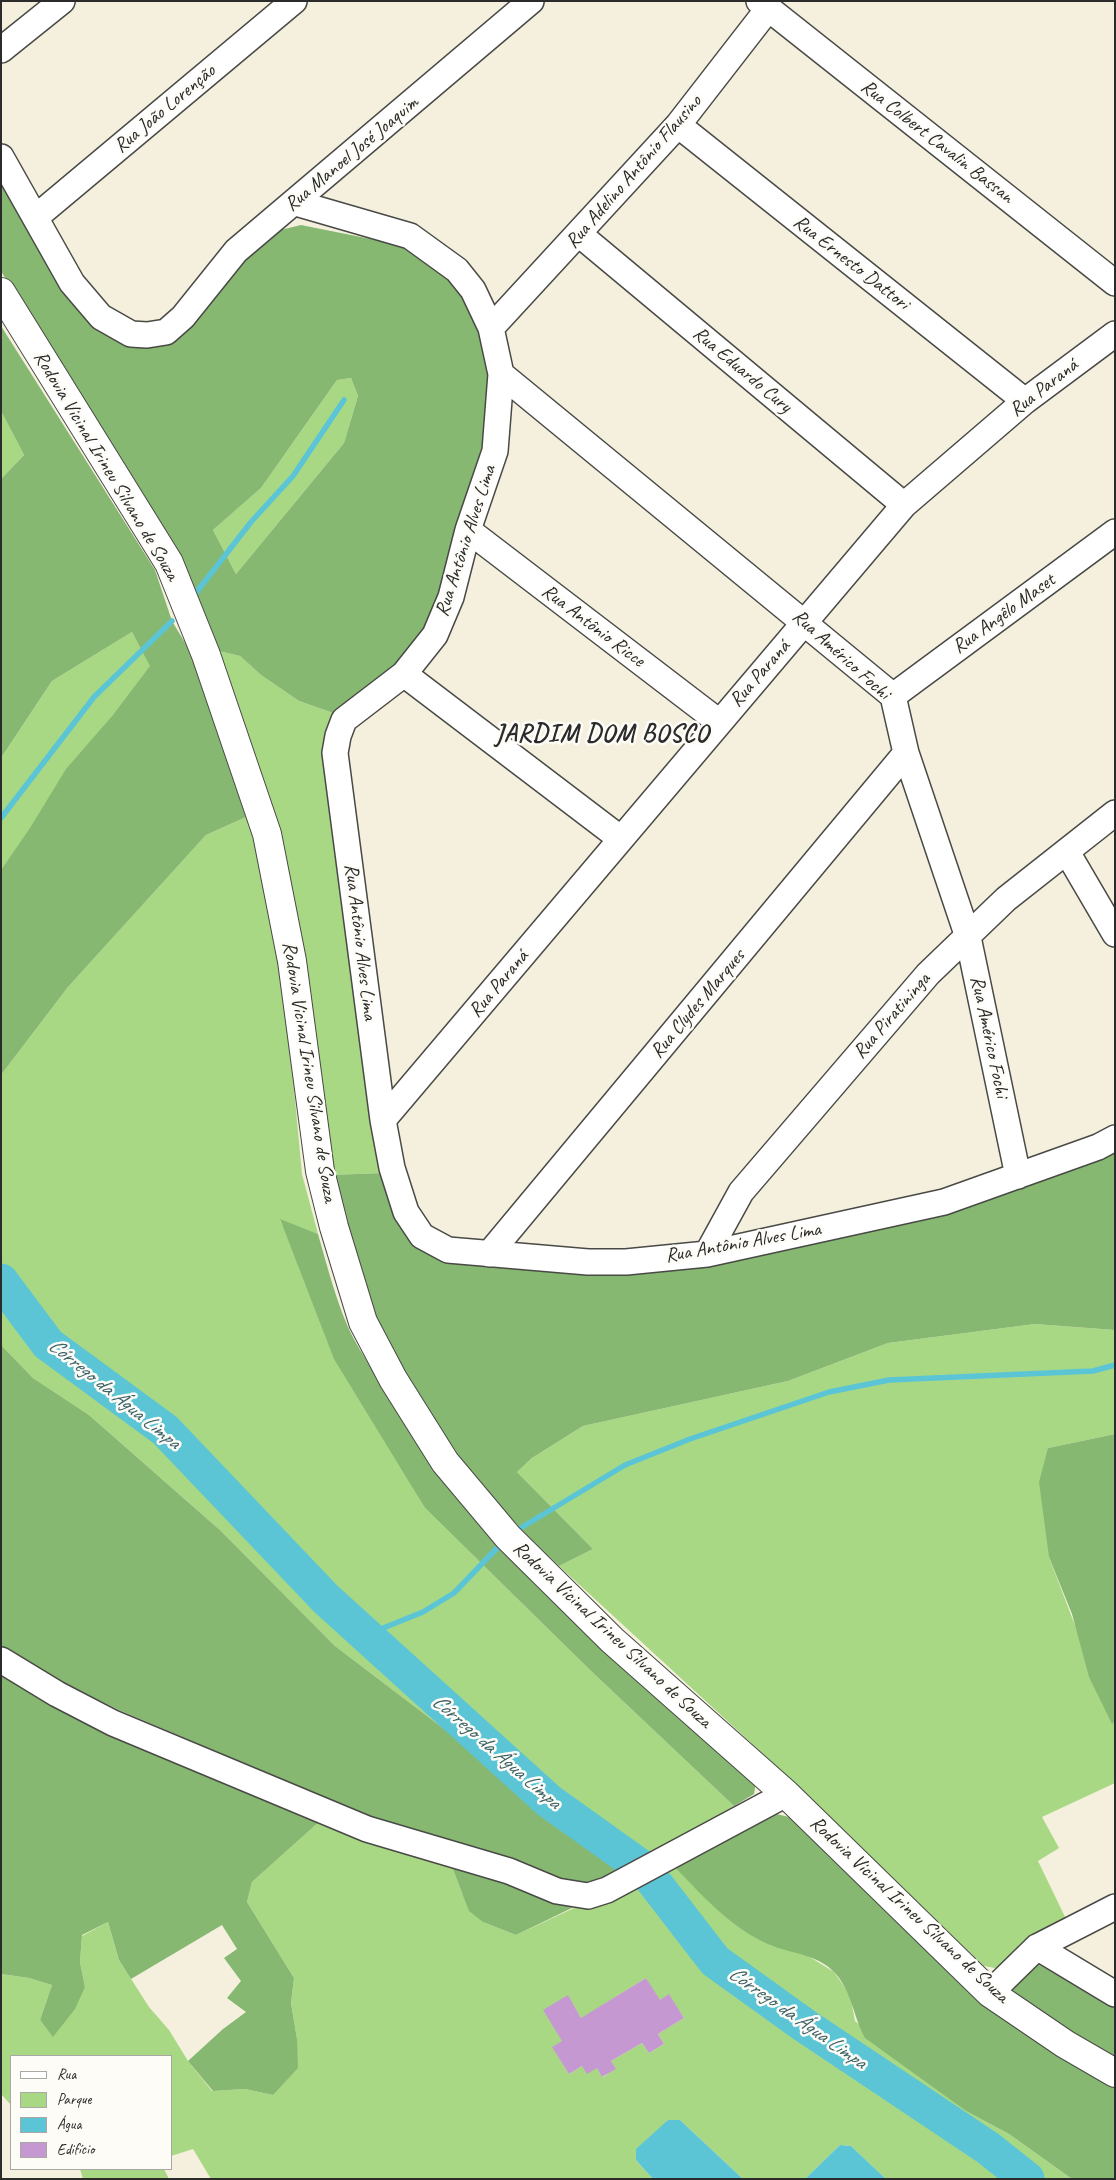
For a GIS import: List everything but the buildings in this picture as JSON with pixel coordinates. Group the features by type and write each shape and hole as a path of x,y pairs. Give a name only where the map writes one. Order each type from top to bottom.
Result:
{"main road":[{"name":"Rodovia Vicinal Irineu Silvano de Souza","path":"1,292 169,563 206,655 267,834 292,961 320,1171 334,1227 363,1322 384,1362 445,1462 508,1537 612,1640 786,1794 990,1993 1065,2044 1115,2073"}],"street":[{"path":"1,50 62,1"},
{"name":"Rua João Lorenção","path":"36,217 294,1"},
{"name":"Rua Manoel José Joaquim","path":"36,217 72,283 101,318 131,334 147,335 166,332 183,317 236,251 296,203 531,1"},
{"name":"Rua Adelino Antônio Flausino","path":"491,328 678,125 763,5"},
{"name":"Rua Colbert Cavalin Bassan","path":"763,5 1115,284"},
{"name":"Rua Ernesto Dattori","path":"678,125 1025,401"},
{"path":"1,157 36,217"},
{"name":"Rua Antônio Alves Lima","path":"296,203 410,236 457,270 473,290 491,328 501,374 495,451 468,530 451,596 435,635 404,674 344,720 335,753 392,1168 406,1212 422,1236 448,1250 588,1262 626,1262 707,1254 944,1202 1098,1147 1115,1138"},
{"name":"Rua Eduardo Cury","path":"579,234 904,505"},
{"name":"Rua Paraná","path":"384,1120 904,505 1025,401 1115,334"},
{"name":"Rua Américo Fochi","path":"501,374 806,622 893,696 906,753 968,937 1018,1176"},
{"name":"Rua Antônio Ricce","path":"468,530 719,722"},
{"name":"Rua Angêlo Maset","path":"893,696 1115,532"},
{"path":"404,674 621,839"},
{"name":"Rua Clydes Marques","path":"489,1254 906,753"},
{"name":"Rua Piratininga","path":"707,1254 741,1192 928,974 1006,899 1115,813"},
{"path":"1067,852 1115,934"},
{"path":"1,1660 56,1694 114,1723 367,1829 509,1871 557,1891 588,1896 607,1890 786,1794"},
{"path":"990,1993 1037,1947 1115,1908"},
{"path":"1037,1947 1115,1994"}],"green space":[{"path":"1,180 128,339 213,291 272,232 301,225 406,246 435,262 463,294 481,333 488,373 484,448 442,594 428,628 397,670 336,714 299,701 261,675 240,656 219,651 1,271","holes":["351,378 358,396 344,443 236,574 213,530 261,488 337,380"]},
{"path":"1,326 155,570 172,621 193,656 246,817 206,835 68,987 1,1075 1,870 30,828 66,769 113,715 150,666 132,632 52,681 1,758 1,479 24,455 1,411"},
{"path":"351,378 358,396 344,443 236,574 213,530 261,488 337,380"},
{"path":"1,411 24,455 1,479"},
{"path":"132,632 151,666 1,870 1,758 52,681"},
{"path":"219,651 240,656 261,675 299,701 336,714 325,732 323,747 370,1123 384,1173 329,1175 280,832"},
{"path":"246,817 257,843 282,960 302,1174 318,1234 280,1220 395,1456 425,1508 591,1671 734,1806 622,1873 510,1785 452,1735 335,1646 221,1531 89,1415 33,1378 1,1345 1,1075 68,987 206,835"},
{"path":"1115,1147 1115,1330 1035,1324 888,1343 788,1381 583,1426 532,1458 517,1472 593,1549 559,1566 498,1504 444,1436 420,1400 398,1362 362,1283 348,1243 329,1175 384,1173 415,1241 623,1269"},
{"path":"280,1219 318,1234 339,1304 348,1327 415,1440 456,1495 501,1548 549,1598 650,1691 756,1782 754,1794 734,1806 591,1671 425,1508 334,1359"},
{"path":"1035,1324 1115,1330 1115,1434 1048,1448 1049,1557 1112,1723 1115,1721 1115,1783 1042,1817 1059,1848 1038,1861 1068,1923 1000,1969 984,1966 799,1787 559,1566 593,1549 517,1472 532,1458 583,1426 788,1381 888,1343"},
{"path":"1,1345 33,1378 89,1415 221,1531 335,1646 452,1735 510,1785 622,1873 589,1888 369,1816 119,1710 55,1678 1,1646"},
{"path":"1115,1434 1115,1721 1112,1724 1089,1677 1072,1614 1049,1557 1039,1482 1048,1448"},
{"path":"1,1676 52,1704 320,1821 252,1882 247,1902 294,1978 291,2003 297,2039 298,2068 273,2095 245,2089 213,2091 188,2061 223,2029 246,2012 227,1998 241,1981 224,1958 237,1949 222,1925 131,1979 119,1960 108,1922 82,1935 80,1962 85,1987 75,2009 53,2037 40,2020 52,1985 29,1978 1,1974"},
{"path":"768,1812 789,1817 984,2003 1115,2086 1115,2179 1072,2179 1009,2134 966,2111 865,2038 841,1980 828,1967 813,1958 778,1948 755,1938 716,1909 671,1863"},
{"path":"320,1821 452,1867 462,1893 483,1922 516,1935 671,1863 770,1945 805,1954 834,1972 850,1995 855,2021 966,2111 1009,2134 1072,2179 886,2179 851,2146 840,2145 805,2179 743,2179 680,2120 668,2120 636,2160 653,2179 211,2179 193,2149 172,2156 172,2055 10,2055 10,2104 1,2094 1,1974 29,1978 52,1985 40,2020 53,2036 85,1987 80,1962 82,1936 108,1922 119,1960 149,2007 169,2030 188,2061 212,2091 245,2089 273,2095 297,2039 291,2003 294,1978 247,1902 252,1882","holes":["646,1978 651,1987 652,2005 669,1995 684,2018 658,2034 664,2044 649,2053 642,2043 611,2061 615,2069 603,2077 597,2068 582,2066 569,2074 553,2047 569,2037 568,1996 585,2025 606,2003"]},
{"path":"452,1867 504,1881 576,1906 516,1935 483,1922 469,1911"},
{"path":"1033,1964 1051,1967 1115,2006 1115,2062 1017,2001 1012,1987"},
{"path":"80,2170 164,2170 169,2179 83,2179"}],"water":[{"path":"668,2120 680,2120 743,2179 653,2179 636,2160 636,2149"},
{"path":"840,2145 851,2146 886,2179 805,2179"}],"waterway":[{"path":"195,594 251,522 293,476 344,400"},
{"path":"1,818 94,697 172,621"},
{"name":"Córrego da Água Limpa","path":"1,1281 48,1344 165,1430 326,1599 549,1801 644,1869 715,1961 804,2025 988,2148 1027,2179"},
{"path":"519,1529 625,1465 690,1439 829,1392 889,1380 1093,1371 1115,1365"},
{"path":"366,1635 423,1612 454,1593 499,1546"}],"district":[{"name":"JARDIM DOM BOSCO","path":"602,734"}]}
